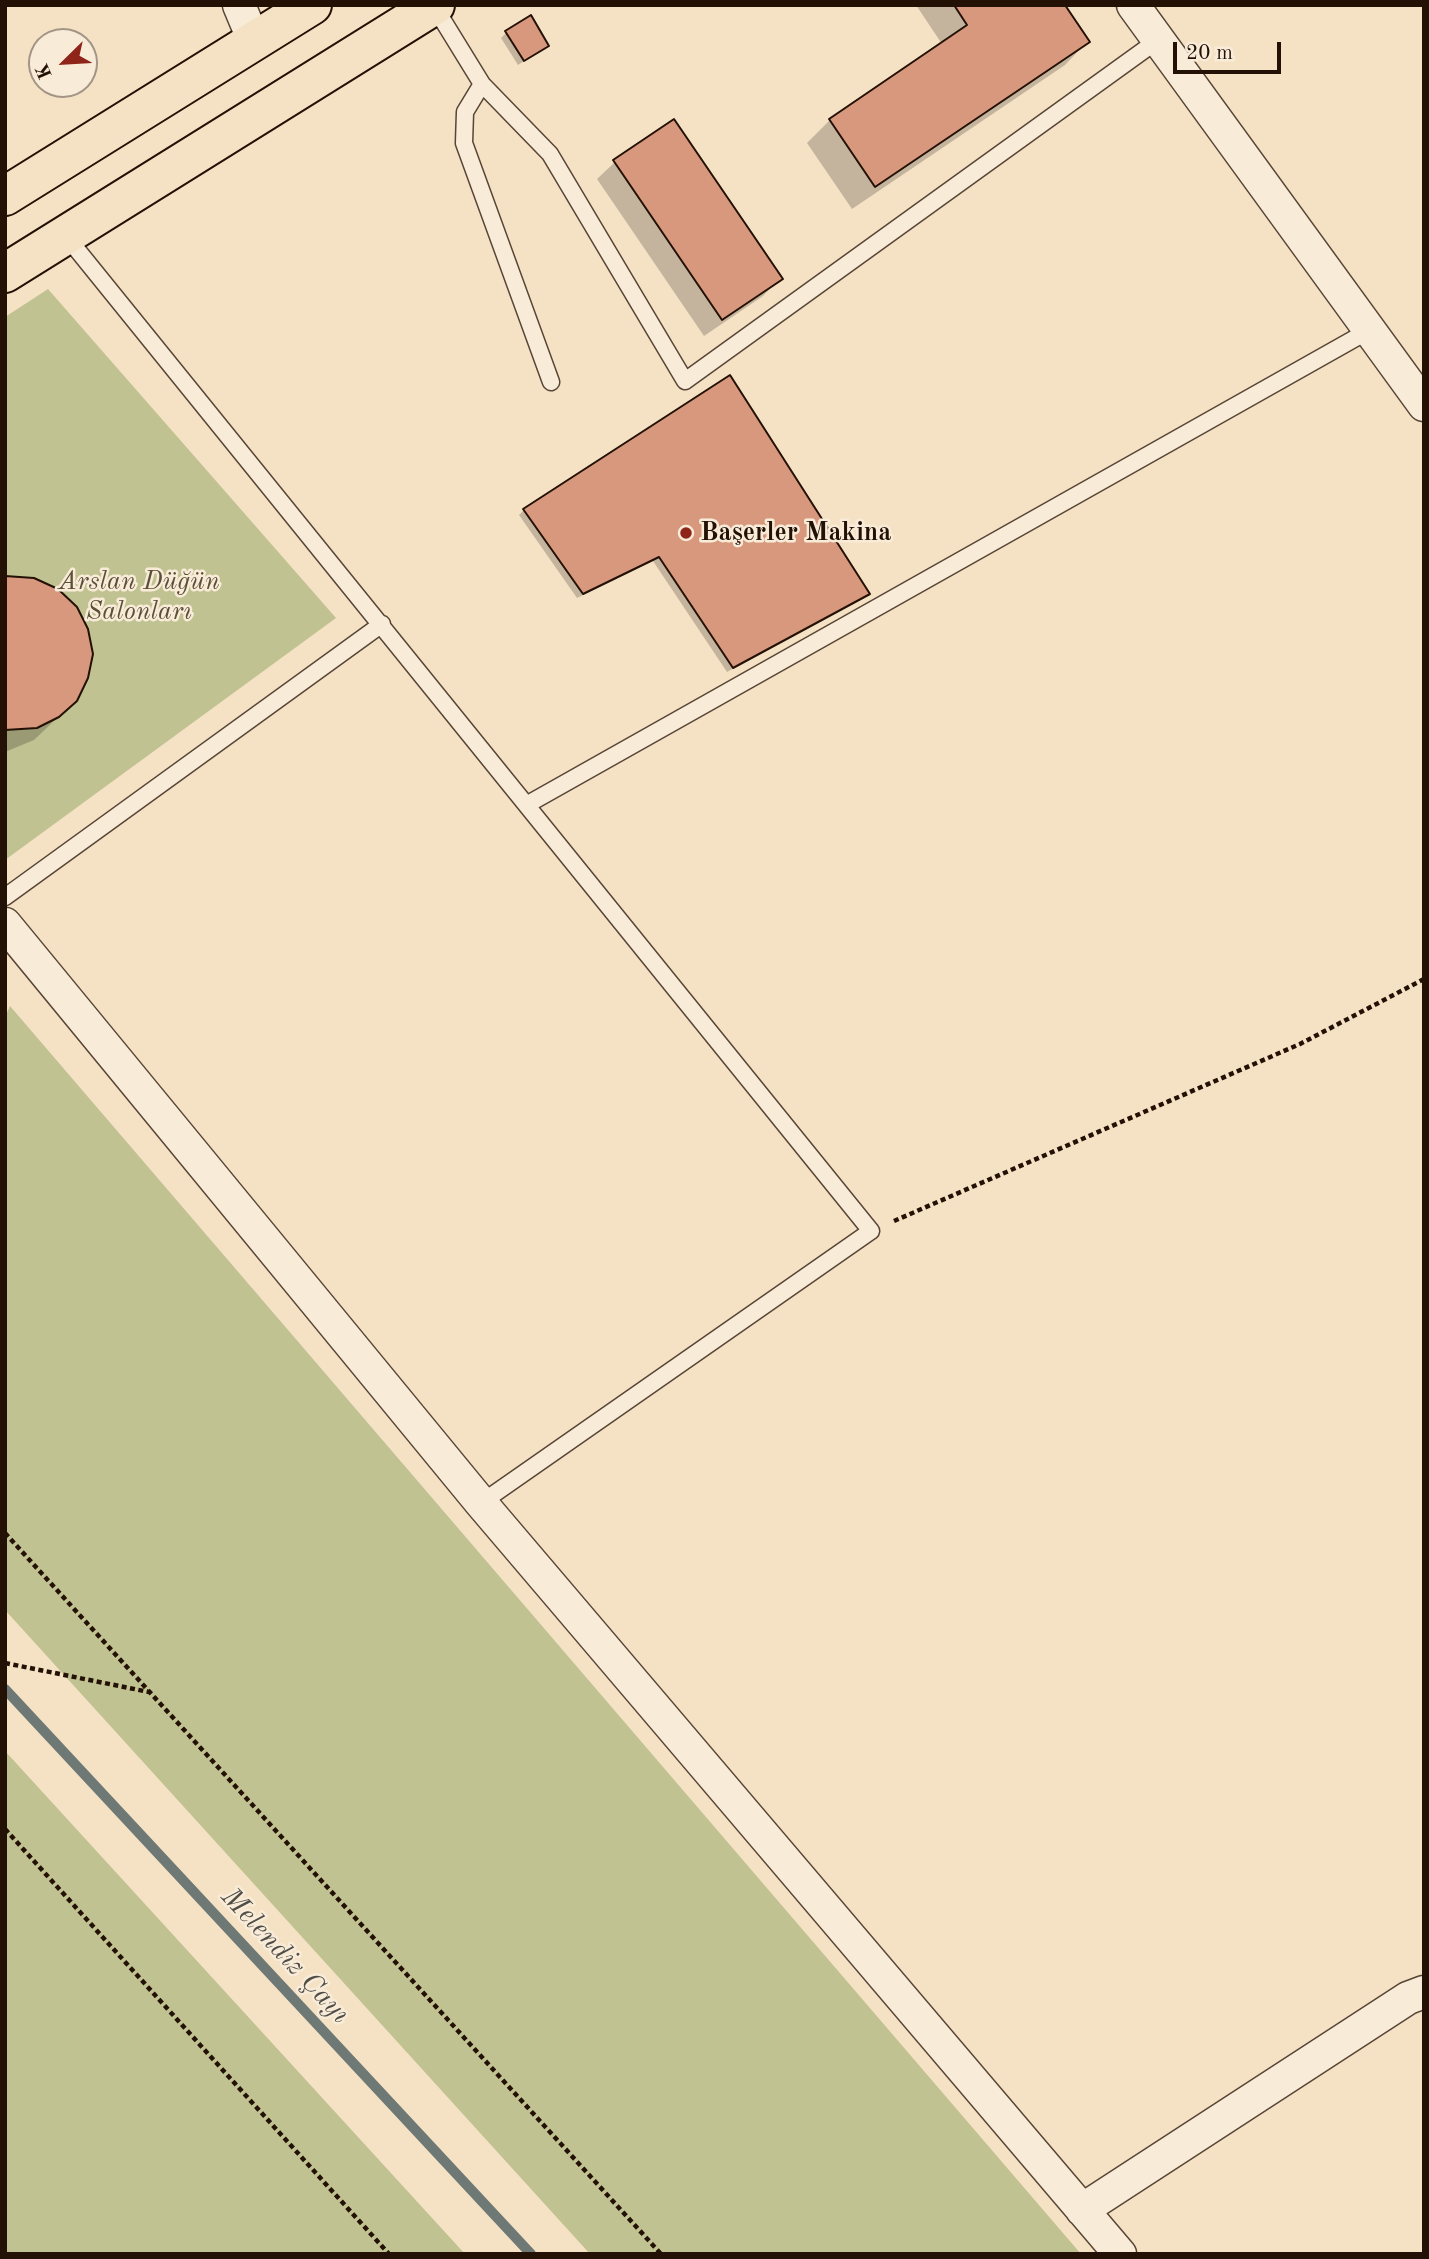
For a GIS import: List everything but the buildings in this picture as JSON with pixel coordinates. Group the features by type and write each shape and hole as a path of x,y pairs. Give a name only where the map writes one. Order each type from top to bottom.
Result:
{"main road":[{"path":"5,196 312,5"},
{"path":"5,273 434,6"}],"street":[{"path":"239,5 254,41"},
{"path":"1133,5 1424,405"},
{"path":"5,924 481,1503 1120,2254"},
{"path":"1082,2210 1408,1998 1424,1993"}],"lane":[{"path":"434,6 482,84 550,154 685,381 1158,40"},
{"path":"482,84 465,112 464,143 551,382"},
{"path":"66,236 871,1231 481,1503"},
{"path":"528,804 1368,331"},
{"path":"5,897 382,624"}],"path":[{"path":"871,1231 1300,1044 1424,979"},
{"path":"5,1533 661,2254"},
{"path":"5,1663 67,1678 150,1692"},
{"path":"5,1829 389,2254"}],"green space":[{"name":"Arslan Düğün Salonları","path":"48,289 336,618 5,860 5,317"},
{"path":"10,1006 1081,2254 590,2254 5,1610 5,1017"},
{"path":"5,1751 465,2254 5,2254"}],"waterway":[{"name":"Melendiz Çayı","path":"5,1689 531,2254"}],"place":[{"name":"Başerler Makina","path":"686,533"}]}
